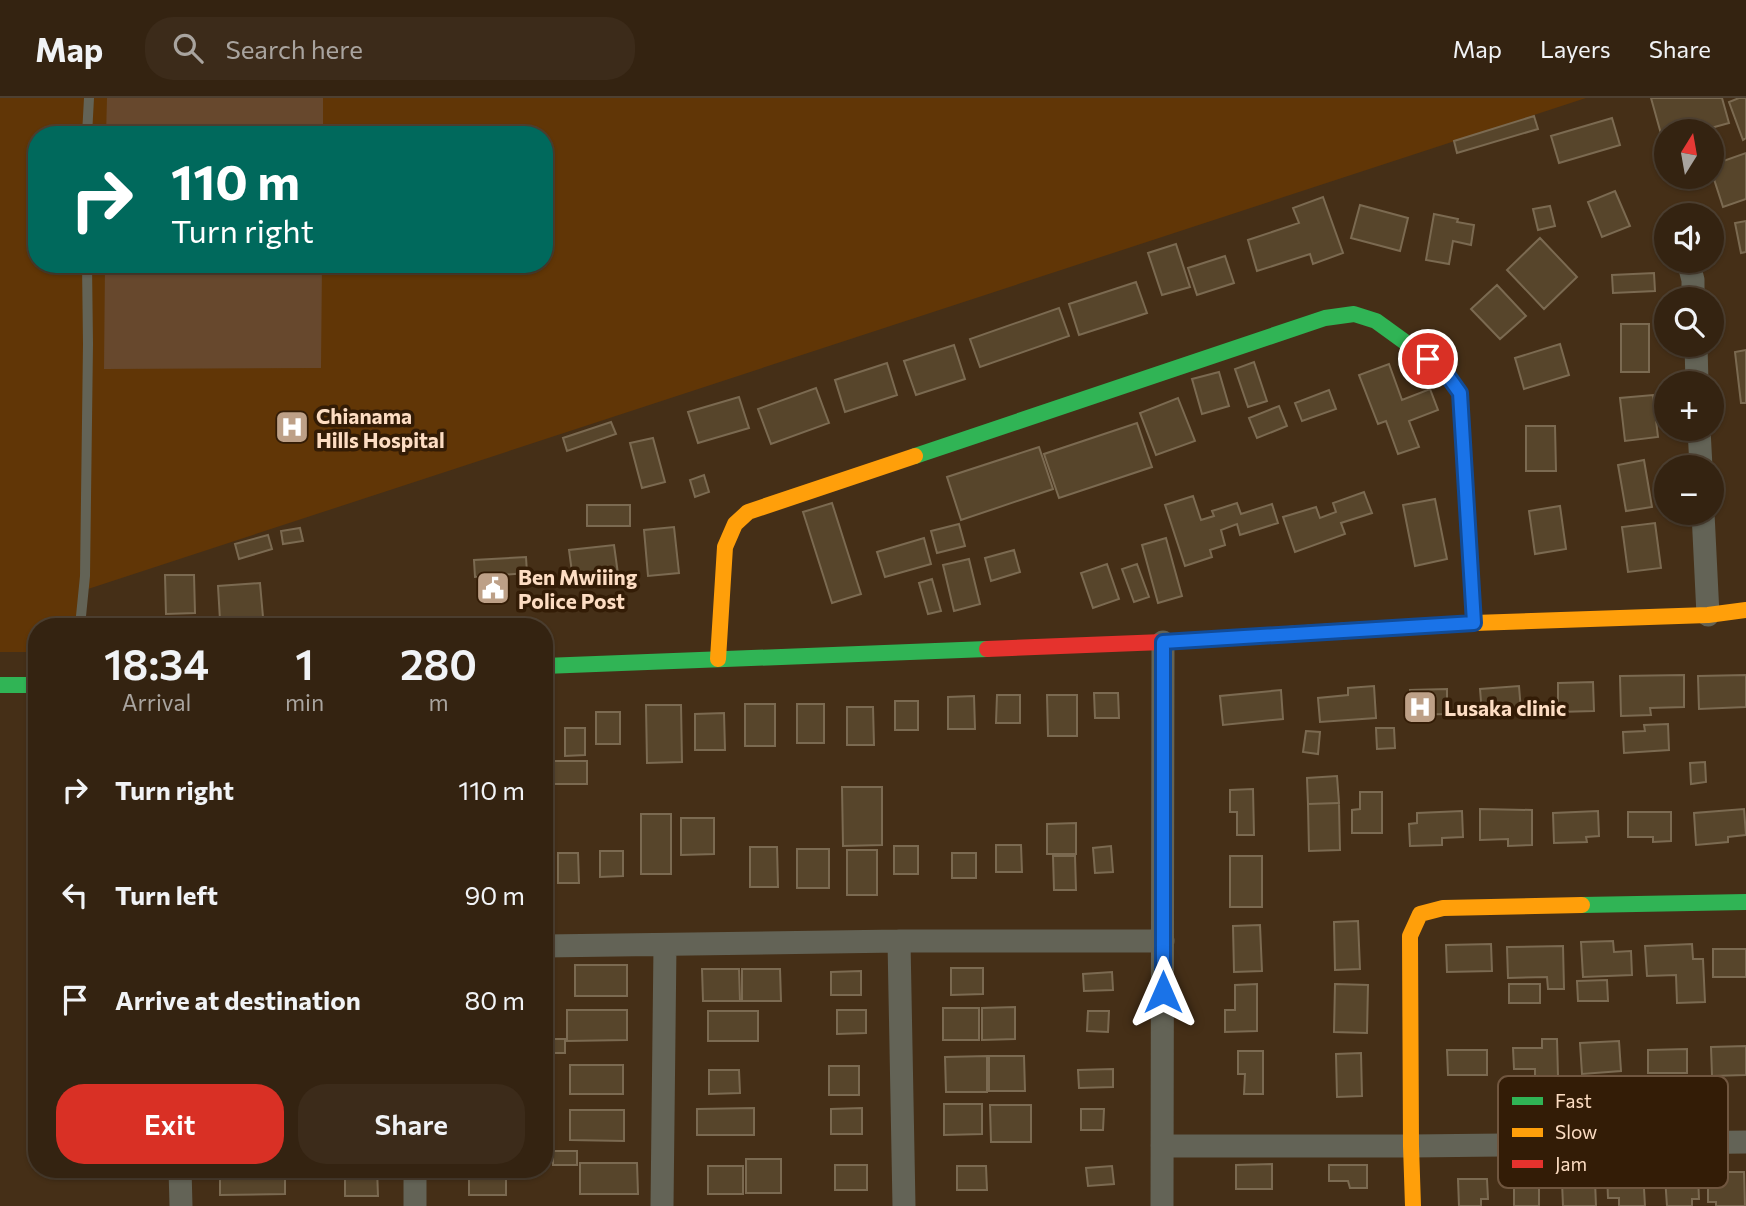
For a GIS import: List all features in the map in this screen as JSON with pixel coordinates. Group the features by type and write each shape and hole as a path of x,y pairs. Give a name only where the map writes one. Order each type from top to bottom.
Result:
{"street":[{"path":"718,659 725,547 735,524 748,512 1325,318 1354,314 1376,321 1445,372 1460,393 1474,623"},
{"path":"1704,525 1708,615"},
{"path":"553,666 1163,642 1474,623 1708,615 1746,610"},
{"path":"1162,1206 1163,642"},
{"path":"0,685 28,685"},
{"path":"1413,1206 1410,936 1420,914 1443,908 1746,902"},
{"path":"553,946 899,940 1163,941"},
{"path":"899,940 904,1206"},
{"path":"663,1206 665,945"},
{"path":"1728,1142 1746,1142"},
{"path":"1162,1146 1498,1145"},
{"path":"180,1178 181,1206"},
{"path":"415,1178 415,1206"}],"lane":[{"path":"87,126 89,98"},
{"path":"81,618 85,576 88,273"}],"shaded area":[{"name":"Chianama Hills Hospital","path":"0,98 1586,98 88,589 82,618 28,618 28,652 0,652"},
{"path":"107,98 323,98 323,126 106,126"},
{"path":"105,273 322,273 321,368 104,369"}],"building":[{"path":"1651,98 1722,98 1729,123 1724,124 1724,119 1657,119"},
{"path":"1746,98 1746,138 1743,140 1729,102"},
{"path":"1534,116 1538,129 1457,153 1454,141"},
{"path":"1612,118 1620,145 1559,163 1551,136"},
{"path":"1746,153 1746,199 1724,207 1717,189 1724,189 1724,161"},
{"path":"1615,191 1630,226 1602,237 1588,202"},
{"path":"1323,197 1343,253 1313,264 1310,254 1257,271 1248,240 1299,223 1293,208"},
{"path":"1360,205 1408,218 1400,251 1351,238"},
{"path":"1550,206 1555,226 1538,230 1533,209"},
{"path":"1434,214 1474,225 1471,245 1453,241 1449,264 1426,260"},
{"path":"1746,221 1746,252 1741,253 1735,223"},
{"path":"1540,238 1577,277 1544,309 1507,270"},
{"path":"1176,244 1190,287 1162,295 1148,253"},
{"path":"1225,256 1234,283 1197,295 1188,268"},
{"path":"1654,273 1654,291 1613,293 1612,275"},
{"path":"1136,282 1147,313 1079,335 1069,304"},
{"path":"1497,285 1526,316 1500,339 1471,309"},
{"path":"1059,308 1069,336 980,367 970,339"},
{"path":"1621,324 1649,324 1649,372 1621,372"},
{"path":"1560,344 1569,375 1524,389 1515,358"},
{"path":"954,345 965,379 916,395 904,361"},
{"path":"1746,350 1746,403 1741,403 1735,352"},
{"path":"1254,362 1267,401 1248,407 1235,369"},
{"path":"887,363 897,395 845,412 835,380"},
{"path":"1389,364 1402,400 1430,389 1438,410 1409,421 1419,447 1398,454 1386,421 1378,424 1359,375"},
{"path":"1219,372 1229,406 1202,414 1192,379"},
{"path":"816,388 829,423 771,444 758,409"},
{"path":"1329,390 1336,409 1302,421 1295,403"},
{"path":"1653,395 1654,437 1625,441 1620,398"},
{"path":"739,397 749,428 698,443 688,412"},
{"path":"1178,398 1195,441 1156,455 1140,413"},
{"path":"1279,406 1287,426 1257,438 1249,418"},
{"path":"611,422 616,434 567,451 563,438"},
{"path":"1137,423 1152,467 1059,498 1044,454"},
{"path":"1526,426 1555,426 1556,471 1526,471"},
{"path":"653,438 665,482 642,488 630,443"},
{"path":"1039,447 1053,489 961,520 947,477"},
{"path":"1644,460 1652,507 1626,511 1618,465"},
{"path":"704,475 709,492 695,497 690,480"},
{"path":"1364,492 1372,513 1341,523 1345,534 1295,552 1283,517 1316,507 1320,518 1336,512 1333,503"},
{"path":"1193,496 1201,520 1214,516 1212,511 1237,503 1241,514 1272,504 1278,523 1240,535 1237,524 1221,530 1225,545 1210,550 1212,557 1185,566 1165,505"},
{"path":"1435,499 1447,559 1415,566 1403,505"},
{"path":"832,503 861,594 832,603 803,512"},
{"path":"587,505 630,505 630,526 587,526"},
{"path":"1560,506 1566,549 1535,554 1529,511"},
{"path":"1654,523 1661,568 1628,572 1622,527"},
{"path":"959,524 965,546 937,553 931,531"},
{"path":"674,527 679,573 648,576 644,530"},
{"path":"300,528 303,541 283,544 281,531"},
{"path":"268,535 272,549 239,559 235,544"},
{"path":"924,538 931,564 885,577 877,552"},
{"path":"1166,538 1182,596 1158,603 1142,545"},
{"path":"614,545 618,574 573,580 569,550"},
{"path":"1014,550 1020,572 991,581 985,558"},
{"path":"526,557 527,573 475,577 474,560"},
{"path":"969,559 980,604 954,611 943,565"},
{"path":"1107,564 1119,599 1093,608 1081,573"},
{"path":"1137,564 1149,597 1134,602 1122,569"},
{"path":"165,575 194,575 195,613 166,614"},
{"path":"932,579 941,611 928,614 919,583"},
{"path":"260,583 263,617 220,618 218,586"},
{"path":"1684,675 1684,707 1650,708 1651,715 1621,716 1620,676"},
{"path":"1746,675 1746,707 1699,709 1698,676"},
{"path":"1593,682 1594,711 1558,712 1558,683"},
{"path":"1374,686 1376,718 1320,722 1318,698 1348,695 1348,688"},
{"path":"1519,686 1521,711 1482,714 1480,689"},
{"path":"1447,689 1447,714 1410,715 1410,690"},
{"path":"1281,690 1283,719 1223,725 1220,696"},
{"path":"1094,693 1118,693 1119,718 1095,718"},
{"path":"997,695 1020,695 1020,723 996,723"},
{"path":"1047,695 1077,695 1077,736 1048,736"},
{"path":"974,696 975,729 948,729 948,697"},
{"path":"895,701 918,701 918,730 895,730"},
{"path":"745,704 775,704 775,746 745,746"},
{"path":"797,704 824,704 824,743 797,743"},
{"path":"646,705 681,705 682,762 647,763"},
{"path":"847,707 873,707 874,745 847,745"},
{"path":"596,712 620,712 620,744 596,744"},
{"path":"724,713 725,750 695,750 695,714"},
{"path":"1668,724 1669,750 1624,753 1623,732 1645,731 1644,725"},
{"path":"565,728 585,728 585,755 565,756"},
{"path":"1376,728 1394,728 1395,748 1377,749"},
{"path":"1306,731 1320,732 1318,754 1303,752"},
{"path":"553,761 587,761 587,784 553,784"},
{"path":"1705,762 1706,782 1691,784 1690,763"},
{"path":"1337,776 1339,803 1308,804 1307,778"},
{"path":"842,787 882,787 882,845 843,846"},
{"path":"1253,789 1254,835 1237,835 1237,812 1230,812 1230,790"},
{"path":"1360,792 1382,792 1382,833 1352,833 1352,810 1360,809"},
{"path":"1339,803 1340,850 1309,851 1308,804"},
{"path":"1480,809 1532,810 1532,845 1508,846 1508,839 1480,840"},
{"path":"1744,809 1746,835 1728,837 1728,842 1696,845 1694,813"},
{"path":"1462,811 1463,837 1442,838 1442,845 1410,846 1409,824 1417,823 1417,813"},
{"path":"1598,811 1599,836 1586,837 1587,842 1554,843 1553,813"},
{"path":"1628,812 1671,812 1671,841 1653,842 1653,837 1628,837"},
{"path":"641,814 671,814 671,874 641,874"},
{"path":"681,818 714,818 714,854 681,855"},
{"path":"1076,823 1076,854 1047,854 1047,824"},
{"path":"996,845 1021,845 1022,872 996,872"},
{"path":"894,846 918,846 918,874 894,874"},
{"path":"1111,846 1113,872 1095,873 1093,848"},
{"path":"750,847 777,847 778,887 750,887"},
{"path":"797,849 829,849 829,888 797,888"},
{"path":"847,850 877,850 877,895 847,895"},
{"path":"600,851 623,851 623,876 600,877"},
{"path":"558,853 578,853 579,883 558,883"},
{"path":"952,853 976,853 976,878 952,878"},
{"path":"1053,856 1075,856 1076,890 1054,890"},
{"path":"1230,856 1262,856 1262,907 1230,907"},
{"path":"1358,921 1360,969 1335,970 1334,922"},
{"path":"1260,925 1262,971 1234,972 1233,926"},
{"path":"1613,941 1614,952 1631,951 1632,975 1583,977 1581,942"},
{"path":"1491,944 1492,971 1447,972 1446,945"},
{"path":"1692,944 1693,959 1703,959 1705,1002 1677,1003 1676,975 1647,976 1645,946"},
{"path":"1563,946 1564,989 1548,989 1547,977 1508,978 1507,947"},
{"path":"1713,949 1746,949 1746,977 1713,977"},
{"path":"575,965 627,965 627,996 575,996"},
{"path":"951,968 983,968 983,994 951,995"},
{"path":"702,969 739,969 740,1001 703,1001"},
{"path":"742,969 780,969 781,1001 742,1001"},
{"path":"861,971 861,995 831,995 831,972"},
{"path":"1112,972 1113,990 1084,991 1083,974"},
{"path":"1607,980 1608,1001 1578,1001 1577,981"},
{"path":"1257,984 1257,1031 1225,1032 1225,1010 1235,1010 1235,985"},
{"path":"1335,984 1368,985 1367,1033 1334,1032"},
{"path":"1509,984 1540,984 1540,1003 1509,1003"},
{"path":"1015,1007 1015,1039 982,1040 982,1008"},
{"path":"943,1008 979,1008 979,1040 943,1040"},
{"path":"567,1010 627,1010 627,1040 567,1041"},
{"path":"837,1010 866,1010 866,1033 837,1034"},
{"path":"708,1011 758,1011 758,1041 708,1041"},
{"path":"1088,1011 1109,1011 1108,1032 1087,1031"},
{"path":"553,1039 565,1039 565,1053 553,1053"},
{"path":"1542,1039 1557,1039 1558,1076 1535,1076 1535,1069 1514,1069 1513,1048 1542,1048"},
{"path":"1619,1041 1621,1071 1582,1074 1580,1043"},
{"path":"1746,1046 1746,1075 1712,1076 1711,1047"},
{"path":"1687,1049 1687,1073 1648,1073 1648,1050"},
{"path":"1447,1050 1487,1050 1487,1075 1448,1075"},
{"path":"1238,1051 1263,1051 1263,1094 1244,1094 1245,1074 1238,1074"},
{"path":"1361,1053 1362,1096 1337,1097 1336,1054"},
{"path":"987,1056 987,1092 946,1092 945,1057"},
{"path":"989,1056 1024,1056 1025,1091 989,1091"},
{"path":"570,1065 623,1065 623,1094 570,1094"},
{"path":"829,1066 859,1066 859,1095 829,1095"},
{"path":"1113,1069 1113,1087 1079,1088 1078,1070"},
{"path":"709,1070 739,1070 740,1093 709,1094"},
{"path":"944,1104 982,1104 982,1134 944,1135"},
{"path":"990,1105 1031,1105 1031,1142 991,1142"},
{"path":"754,1108 754,1135 697,1135 697,1109"},
{"path":"862,1108 862,1134 831,1134 831,1109"},
{"path":"1081,1109 1104,1109 1103,1130 1081,1130"},
{"path":"570,1110 624,1110 624,1141 570,1140"},
{"path":"553,1151 577,1151 577,1165 553,1165"},
{"path":"746,1159 781,1159 781,1193 746,1193"},
{"path":"580,1163 637,1163 638,1194 580,1194"},
{"path":"1272,1164 1272,1189 1236,1189 1236,1165"},
{"path":"835,1165 867,1165 867,1190 835,1190"},
{"path":"1329,1165 1367,1165 1367,1188 1350,1188 1348,1181 1329,1181"},
{"path":"708,1166 743,1166 743,1194 708,1194"},
{"path":"957,1166 986,1166 987,1190 957,1190"},
{"path":"1112,1166 1114,1184 1088,1186 1086,1168"},
{"path":"1728,1172 1744,1172 1745,1206 1716,1206 1716,1202 1708,1202 1708,1188 1728,1188"},
{"path":"220,1178 285,1178 285,1194 220,1195"},
{"path":"345,1178 377,1178 378,1196 345,1196"},
{"path":"469,1178 506,1178 506,1195 469,1195"},
{"path":"1458,1179 1487,1179 1488,1199 1481,1199 1481,1206 1459,1206"},
{"path":"1514,1188 1539,1188 1539,1206 1514,1206"},
{"path":"1562,1188 1595,1188 1596,1206 1563,1206"},
{"path":"1608,1188 1644,1188 1645,1206 1619,1206 1619,1198 1608,1198"},
{"path":"1666,1188 1699,1188 1699,1199 1692,1199 1692,1206 1667,1206"}],"traffic: fast":[{"path":"915,456 1325,318 1354,314 1376,321 1445,371 1460,393 1465,472"},
{"path":"553,666 987,649"},
{"path":"0,685 28,685"},
{"path":"1582,905 1746,902"}],"traffic: slow":[{"path":"718,659 725,547 735,524 748,512 915,456"},
{"path":"1289,634 1474,623 1708,615 1746,610"},
{"path":"1413,1206 1410,936 1420,914 1443,908 1582,905"}],"traffic: jam":[{"path":"1465,472 1474,623"},
{"path":"987,649 1289,634"}],"place":[{"name":"Chianama Hills Hospital","path":"292,427"},
{"name":"Ben Mwiiing Police Post","path":"493,588"},
{"name":"Lusaka clinic","path":"1420,707"}],"route":[{"path":"1163,992 1163,642 1474,623 1460,393 1445,372 1428,359"}]}
